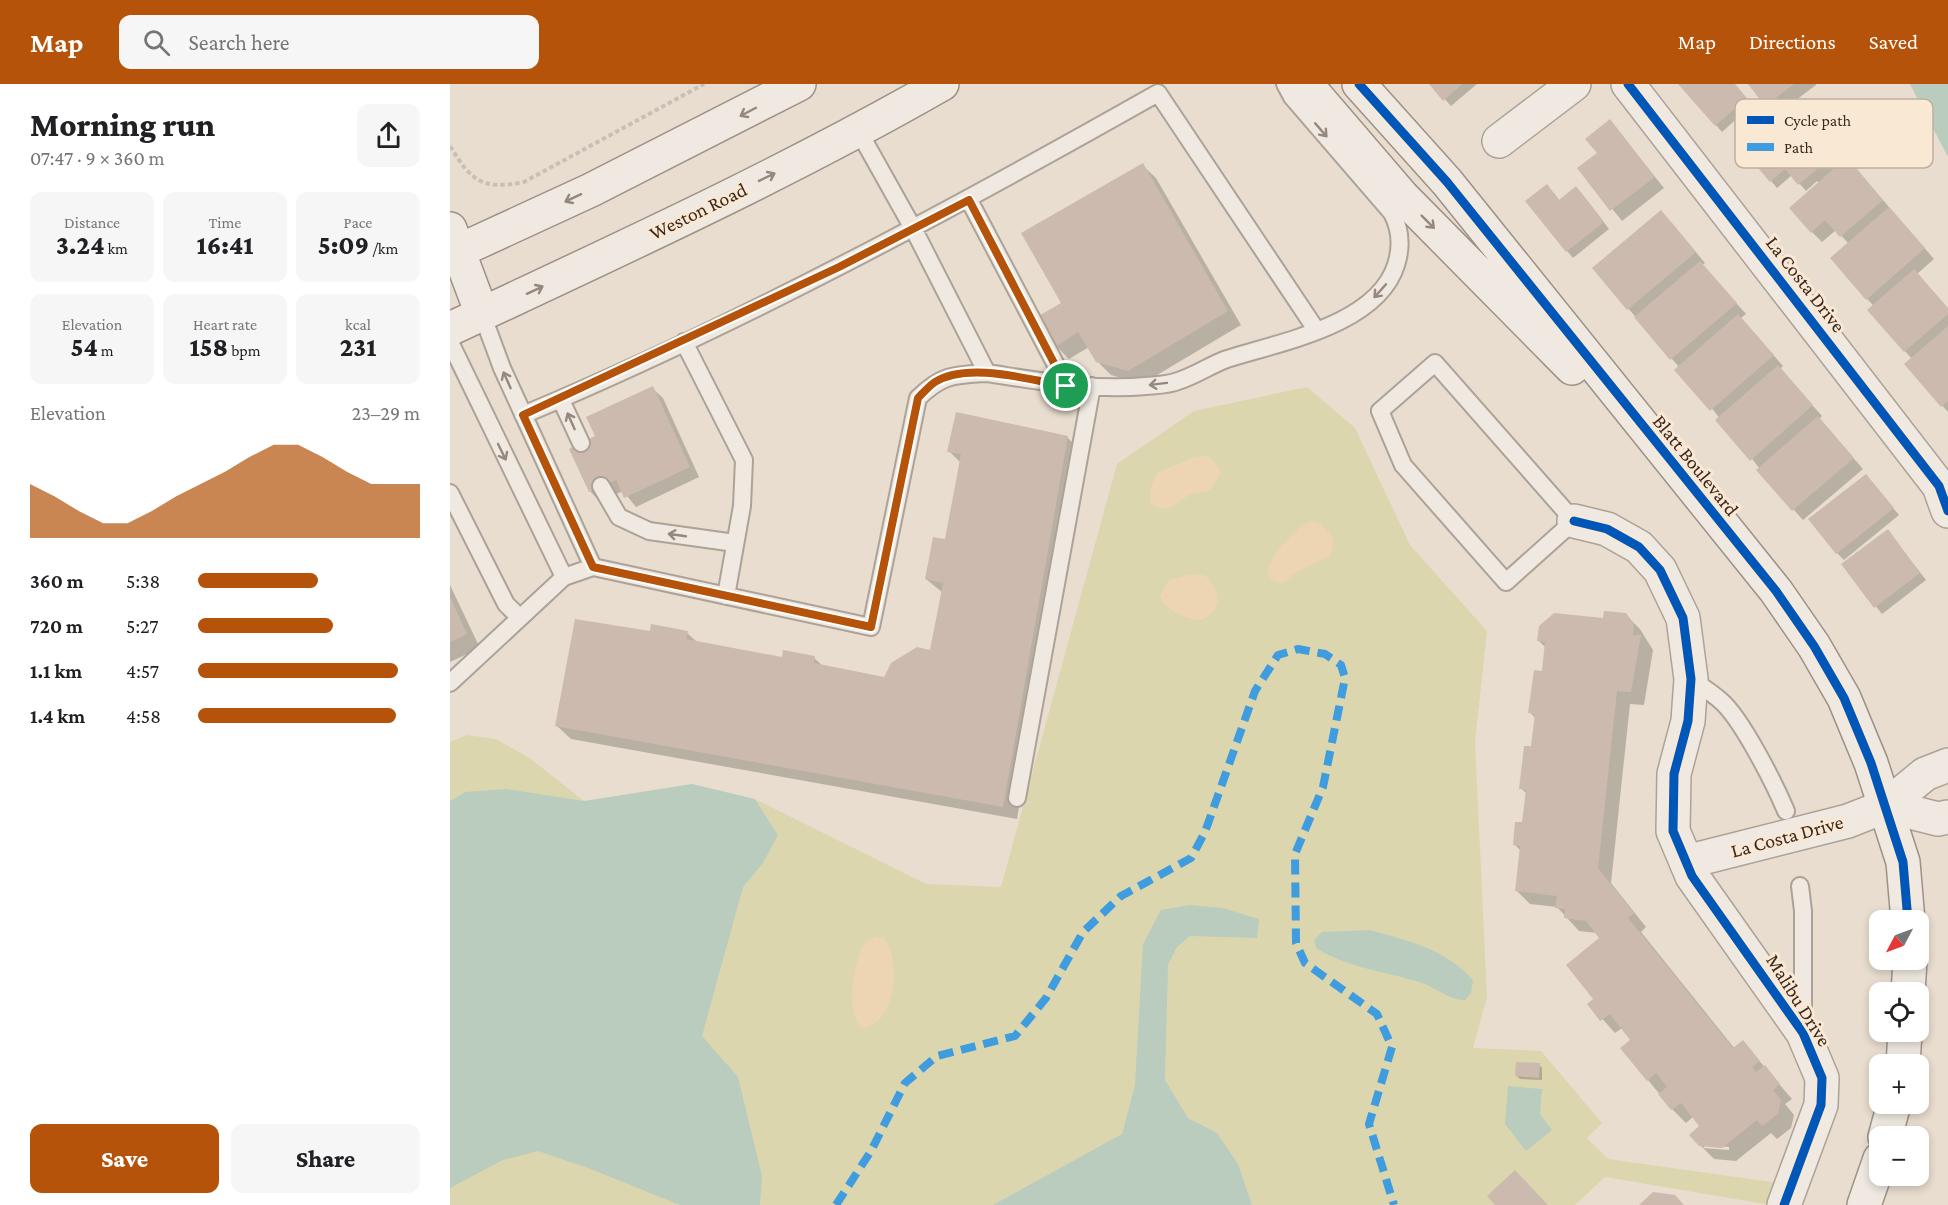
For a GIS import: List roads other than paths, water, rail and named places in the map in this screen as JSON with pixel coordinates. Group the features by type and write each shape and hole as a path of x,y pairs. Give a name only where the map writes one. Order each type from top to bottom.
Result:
{"street":[{"path":"482,315 453,245 591,190 799,84"},
{"name":"Weston Road","path":"450,330 622,249 858,130 942,84"},
{"name":"Blatt Boulevard","path":"1306,84 1402,196 1693,491"},
{"name":"Blatt Boulevard","path":"1359,84 1447,182 1693,491 1776,591 1814,646 1844,698 1886,806 1903,862 1907,910"},
{"path":"1499,141 1574,84"},
{"name":"La Costa Drive","path":"1628,84 1939,486 1948,511"},
{"name":"Malibu Drive","path":"1574,521 1607,529 1639,547 1660,570 1683,618 1690,679 1688,721 1674,774 1673,831 1686,862 1711,904 1803,1033 1822,1077 1821,1105 1784,1205"},
{"name":"La Costa Drive","path":"1686,862 1848,821 1886,806 1925,774 1948,765"},
{"path":"1886,806 1938,819 1948,817"},
{"path":"1864,1205 1870,1186"}],"lane":[{"path":"450,682 564,578 593,567 726,596 789,602 871,627 918,398 934,382 956,374 987,372 1066,386 1144,386 1177,382 1212,364 1317,331 1356,313 1377,295 1393,276 1400,253 1400,227 1392,213 1292,97 1285,84"},
{"path":"523,415 684,342 914,230 1158,93 1317,331"},
{"path":"858,130 914,230 987,372"},
{"path":"969,200 1066,386"},
{"path":"482,315 523,415 593,567"},
{"path":"450,342 564,578"},
{"path":"684,342 744,460 742,506 726,596"},
{"path":"1435,363 1574,521 1506,582 1403,465 1380,411 1435,363"},
{"path":"1017,798 1092,386"},
{"path":"561,399 581,443"},
{"path":"601,486 619,517 649,531 735,543"},
{"path":"450,493 506,604 520,618"},
{"path":"1690,679 1723,702 1776,787 1786,811"},
{"path":"1800,886 1803,911 1803,1033"}]}
